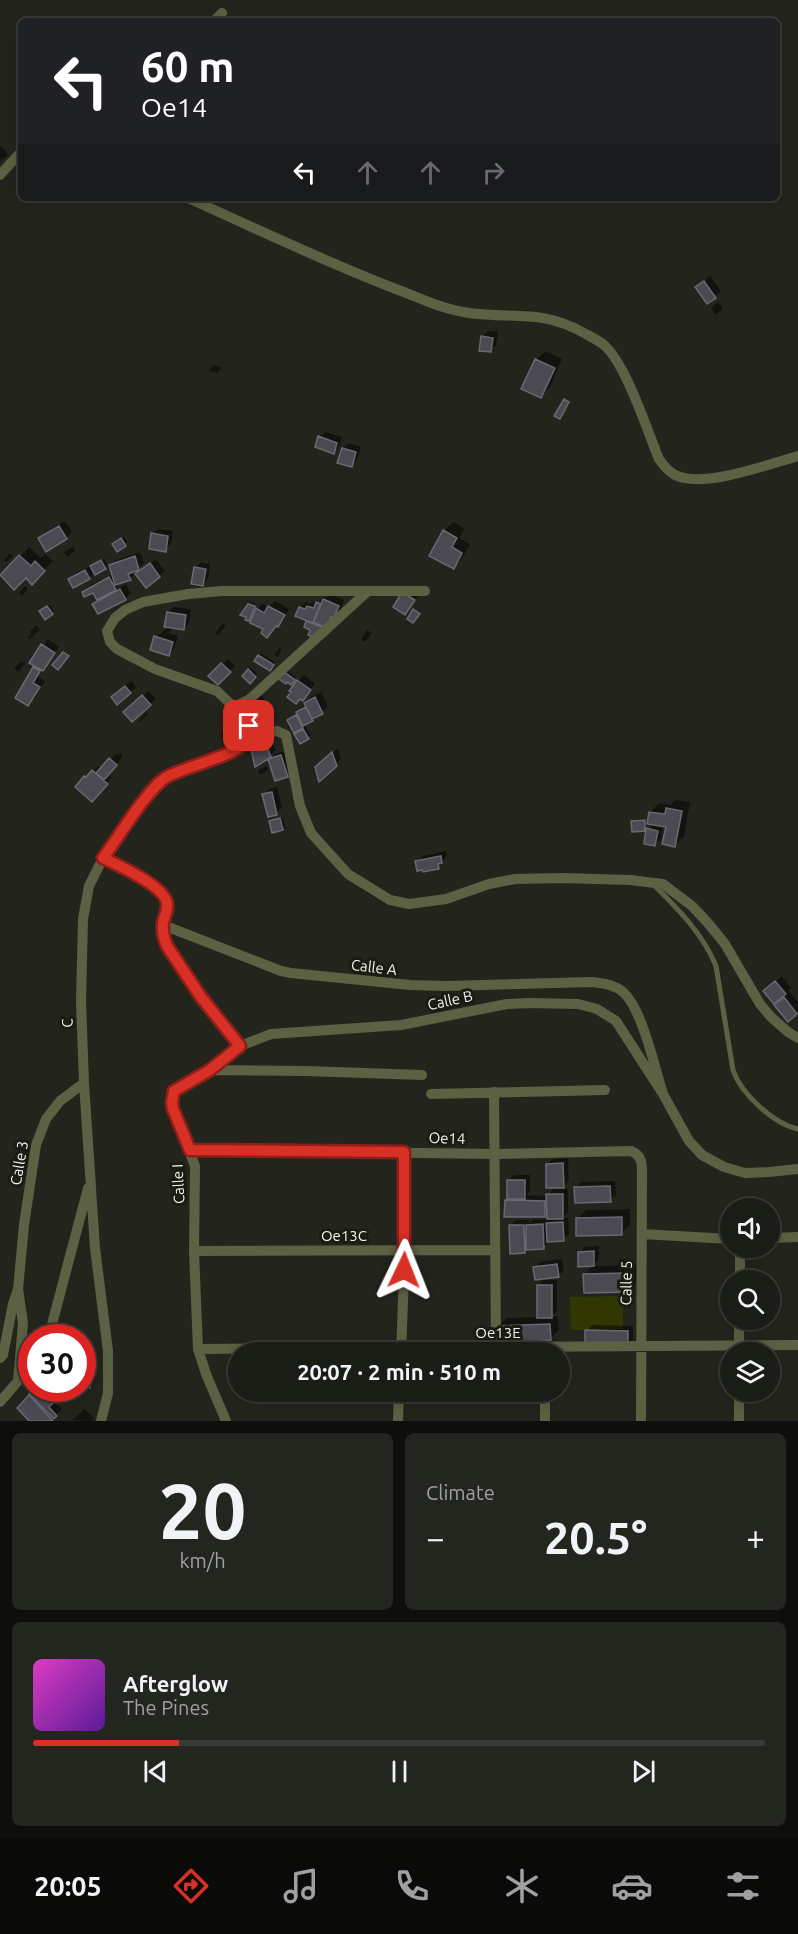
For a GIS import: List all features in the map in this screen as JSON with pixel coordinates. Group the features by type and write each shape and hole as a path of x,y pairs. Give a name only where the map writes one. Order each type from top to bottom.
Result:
{"street":[{"path":"0,175 18,155"},
{"path":"195,201 356,274 434,304 472,314 532,315 556,320 576,328 603,344 617,359 659,459 674,475 702,479 721,477 798,456"},
{"path":"424,591 222,591 188,594 142,602 125,610 107,630 112,646 117,649 155,669 217,691 246,720 250,735 277,731 286,735 300,806 311,833 348,874 390,900 409,904 446,899 489,884 515,879 562,878 651,882 668,886 708,923 725,944 766,1010 781,1026 798,1038"},
{"path":"234,707 249,699 369,591"},
{"name":"C","path":"101,1421 108,1394 108,1352 95,1248 81,1002 83,919 88,886 103,858 164,778 182,769 235,751 250,735"},
{"path":"103,858 131,872 163,894 168,906 163,925 164,938 201,997 240,1046"},
{"name":"Calle A","path":"163,925 291,973 410,986 592,982 612,986 622,991 636,1011 663,1094"},
{"name":"Calle B","path":"210,1070 240,1046 271,1034 401,1025 507,1004 578,1004 597,1009 616,1021 663,1094"},
{"name":"Calle I","path":"226,1421 198,1349 194,1251 195,1166 173,1109 172,1096 177,1088 210,1070 422,1075"},
{"name":"Calle 3","path":"22,1324 18,1289 24,1225 36,1145 46,1119 60,1101 84,1083"},
{"path":"431,1094 605,1090"},
{"path":"494,1092 496,1342"},
{"path":"663,1094 689,1141 702,1155 724,1167 745,1173 769,1173 798,1169"},
{"name":"Oe14","path":"190,1150 495,1154 632,1151"},
{"name":"Calle 5","path":"632,1151 639,1155 642,1165 641,1421"},
{"path":"401,1342 405,1249 404,1152"},
{"path":"52,1324 90,1179"},
{"path":"642,1234 720,1238"},
{"path":"780,1238 798,1237"},
{"name":"Oe13C","path":"194,1251 495,1250"},
{"path":"0,1358 3,1355 18,1289"},
{"name":"Oe13E","path":"780,1347 798,1345"},
{"name":"Oe13E","path":"570,1349 640,1347 720,1349"},
{"name":"Oe13E","path":"198,1349 228,1349"},
{"path":"0,1402 18,1381"},
{"path":"398,1421 399,1402"},
{"path":"545,1402 545,1421"},
{"path":"739,1402 739,1421"}],"lane":[{"path":"651,882 677,907 694,929 716,966 733,1071 739,1084 747,1095 776,1119 798,1129"}],"green space":[{"path":"623,1296 623,1329 571,1330 570,1297"}],"building":[{"path":"704,281 716,298 707,304 695,287"},
{"path":"481,336 493,338 491,352 479,351"},
{"path":"535,359 555,368 541,398 521,389"},
{"path":"564,399 569,402 560,419 554,416"},
{"path":"318,436 337,443 334,454 315,447"},
{"path":"342,448 356,452 352,467 337,463"},
{"path":"59,526 67,539 46,552 38,538"},
{"path":"443,530 457,538 452,547 462,553 454,569 429,556"},
{"path":"151,533 168,536 166,552 149,549"},
{"path":"121,538 126,546 117,552 112,544"},
{"path":"19,555 31,566 35,561 45,571 32,585 26,578 14,590 0,575"},
{"path":"135,556 139,570 128,574 131,580 115,585 109,565"},
{"path":"101,560 106,569 95,575 90,566"},
{"path":"150,563 160,577 146,588 135,574"},
{"path":"194,567 206,569 203,586 191,584"},
{"path":"85,570 90,579 73,588 68,579"},
{"path":"109,577 116,590 97,600 93,593 84,597 82,592"},
{"path":"120,589 126,600 98,614 92,604"},
{"path":"402,592 415,600 405,615 393,607"},
{"path":"323,599 339,606 327,628 313,622"},
{"path":"316,602 321,604 313,623 295,616 299,607 314,608"},
{"path":"248,604 255,606 249,621 240,615"},
{"path":"47,606 53,614 45,620 39,611"},
{"path":"268,606 285,615 278,627 276,626 267,638 261,633 263,629 250,623 256,608 264,613"},
{"path":"413,609 420,614 413,623 407,619"},
{"path":"167,612 186,615 184,630 164,627"},
{"path":"306,621 322,627 316,638 308,635 310,630 304,627"},
{"path":"154,636 173,642 169,656 150,650"},
{"path":"41,644 55,653 43,671 29,663"},
{"path":"63,652 69,656 58,670 52,665"},
{"path":"258,655 274,665 270,671 254,661"},
{"path":"221,663 231,672 218,685 208,676"},
{"path":"33,667 40,671 33,683 40,687 28,706 15,698"},
{"path":"248,669 256,677 250,684 242,676"},
{"path":"282,670 295,680 291,685 276,677"},
{"path":"297,680 311,690 303,701 300,699 296,704 287,697"},
{"path":"125,686 131,693 117,705 111,697"},
{"path":"142,695 151,705 132,722 123,712"},
{"path":"315,697 323,714 312,719 304,703"},
{"path":"306,707 313,721 303,726 296,712"},
{"path":"296,715 303,728 294,733 287,720"},
{"path":"303,729 309,739 300,744 294,734"},
{"path":"264,738 271,757 255,767 251,749"},
{"path":"332,752 337,766 319,782 315,767"},
{"path":"281,755 288,777 275,781 268,759"},
{"path":"109,758 117,765 104,780 96,773"},
{"path":"92,770 108,784 92,802 75,787"},
{"path":"272,792 277,815 268,817 262,794"},
{"path":"666,808 682,811 675,847 662,844 666,827 647,824 649,812 665,814"},
{"path":"280,818 283,830 272,833 269,821"},
{"path":"645,820 645,831 632,832 631,821"},
{"path":"646,828 658,831 655,846 644,844"},
{"path":"441,856 442,863 438,864 439,869 417,871 415,861"},
{"path":"775,981 786,994 774,1004 763,991"},
{"path":"784,997 797,1014 788,1022 774,1005"},
{"path":"563,1163 564,1188 546,1188 546,1164"},
{"path":"507,1180 525,1180 525,1199 507,1199"},
{"path":"610,1186 611,1202 575,1203 574,1187"},
{"path":"546,1194 563,1194 563,1219 547,1219"},
{"path":"505,1200 545,1201 545,1217 504,1217"},
{"path":"622,1217 622,1235 576,1236 576,1218"},
{"path":"563,1222 564,1241 547,1242 546,1223"},
{"path":"543,1224 544,1249 526,1250 526,1225"},
{"path":"509,1225 524,1225 525,1253 510,1254"},
{"path":"594,1251 594,1266 578,1267 578,1252"},
{"path":"557,1264 559,1277 535,1280 533,1267"},
{"path":"627,1273 628,1292 584,1293 583,1274"},
{"path":"537,1285 552,1285 552,1318 537,1318"},
{"path":"550,1324 551,1340 497,1342 497,1326"},
{"path":"585,1330 628,1331 628,1347 585,1346"},
{"path":"23,1402 35,1402 53,1421 29,1421 17,1408"},
{"path":"37,1402 54,1402 49,1407 57,1416 54,1419"}],"route":[{"path":"249,726 248,740 235,751 182,769 164,778 103,858 131,872 163,894 168,906 163,925 167,946 201,997 240,1046 210,1070 177,1088 172,1096 173,1109 190,1150 404,1152 404,1270"}]}
